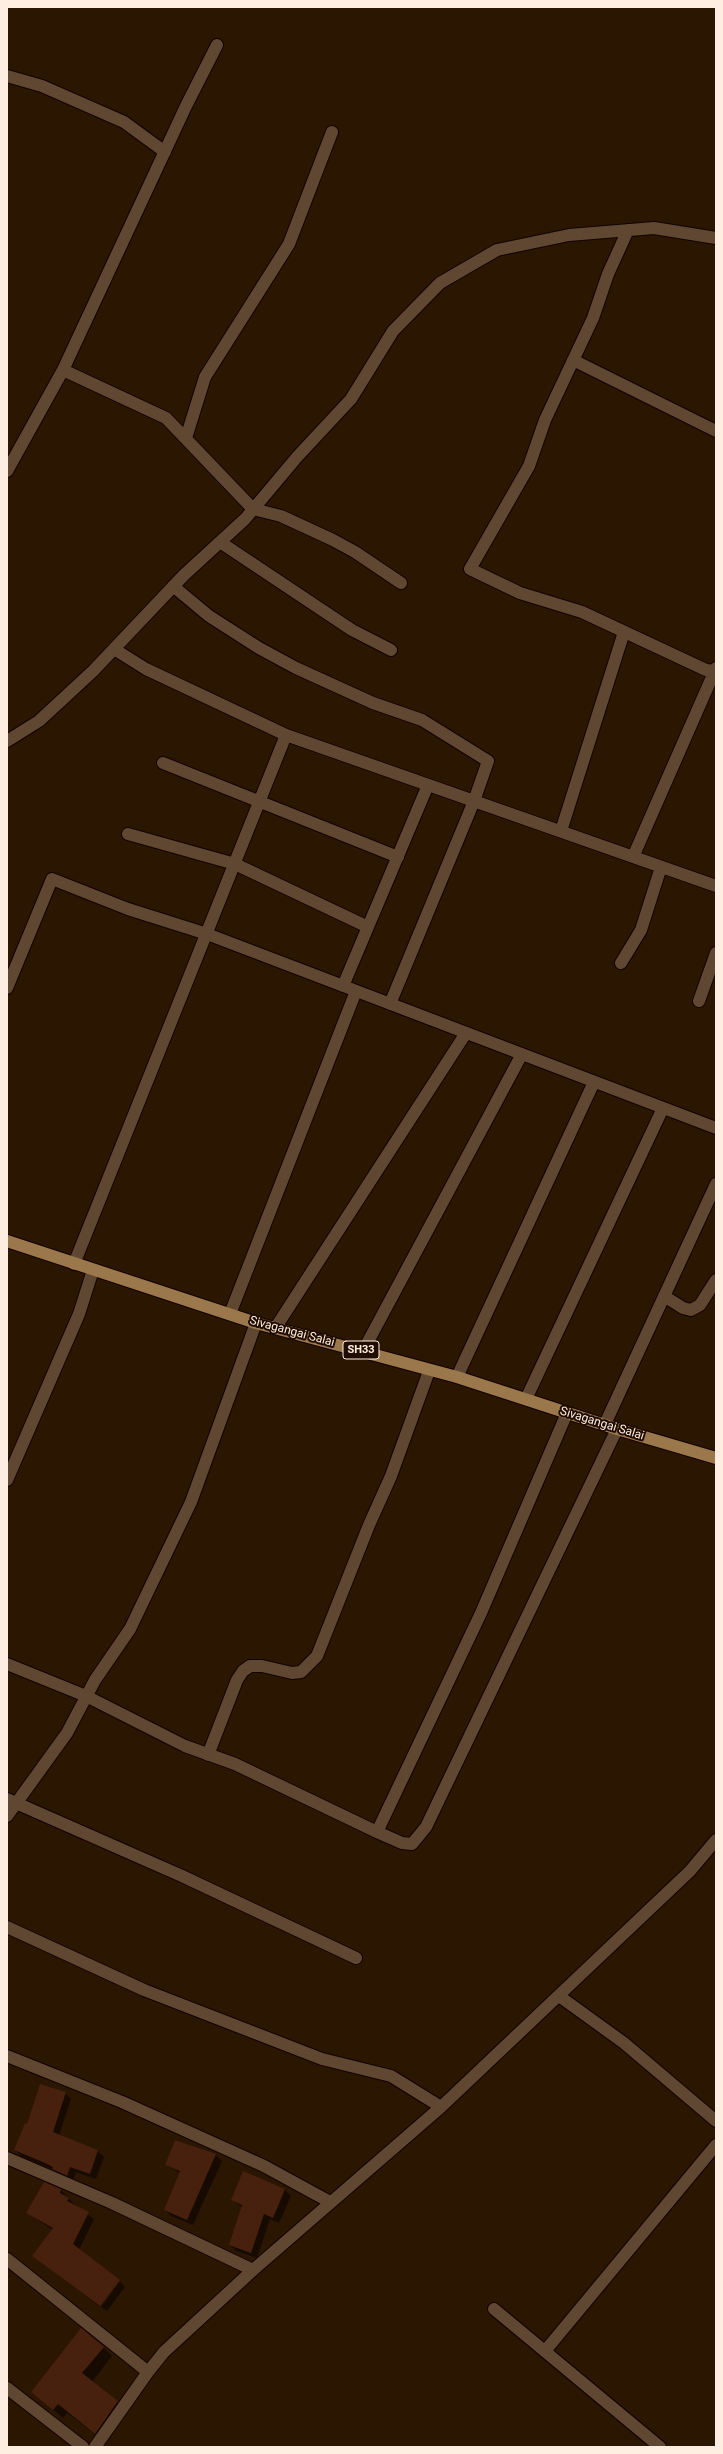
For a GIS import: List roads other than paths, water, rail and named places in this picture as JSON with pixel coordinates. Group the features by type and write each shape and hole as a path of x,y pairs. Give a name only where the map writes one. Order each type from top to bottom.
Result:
{"main road":[{"name":"Sivagangai Salai","path":"7,1241 256,1323 363,1351 429,1371 457,1377 617,1429 716,1458"}],"street":[{"path":"7,471 63,370 217,45"},
{"path":"7,76 42,86 124,122 165,152"},
{"path":"186,438 205,377 289,244 332,132"},
{"path":"7,741 40,721 114,649 173,586 253,509 297,457 351,399 393,331 440,283 497,250 569,235 654,228 716,238"},
{"path":"628,230 573,360 545,420 529,466 470,568 520,593 582,612 706,670 716,670 633,857"},
{"path":"573,360 716,431"},
{"path":"63,370 166,418 253,509 281,516 332,540 355,552 400,582"},
{"path":"220,542 352,630 392,650"},
{"path":"173,586 209,616 284,662 373,703 422,720 488,761 474,801 390,1004"},
{"path":"561,832 624,632"},
{"path":"114,649 146,669 286,736 716,886"},
{"path":"74,1264 286,736"},
{"path":"162,763 398,857"},
{"path":"343,986 428,785"},
{"path":"128,834 235,864 368,928"},
{"path":"622,963 641,930 661,867"},
{"path":"7,988 52,879 128,909 207,934 716,1128"},
{"path":"699,1001 716,953"},
{"path":"230,1314 356,991"},
{"path":"276,1327 466,1033"},
{"path":"363,1351 522,1054"},
{"path":"457,1377 594,1082"},
{"path":"526,1399 664,1108"},
{"path":"605,1424 716,1184"},
{"path":"7,1480 79,1314 93,1270"},
{"path":"664,1296 683,1308 691,1310 700,1305 716,1280"},
{"path":"7,1816 12,1802 67,1733 86,1696 130,1629 191,1502 256,1323"},
{"path":"208,1755 237,1680 243,1671 250,1666 262,1666 292,1673 301,1672 317,1656 368,1525 391,1476 429,1371"},
{"path":"377,1832 481,1613 567,1413"},
{"path":"7,1664 86,1696 185,1746 235,1764 377,1832 402,1843 412,1844 426,1827 617,1429"},
{"path":"12,1802 194,1882 356,1958"},
{"path":"95,2447 148,2372 174,2342 330,2202 441,2107 690,1871 716,1840"},
{"path":"7,1927 144,1990 322,2059 392,2076 441,2107"},
{"path":"558,1996 624,2043 714,2117"},
{"path":"7,2056 122,2102 264,2166 330,2202"},
{"path":"545,2351 716,2145"},
{"path":"7,2158 112,2203 253,2270"},
{"path":"7,2259 148,2372"},
{"path":"494,2309 660,2447"},
{"path":"7,2388 83,2447"}]}
